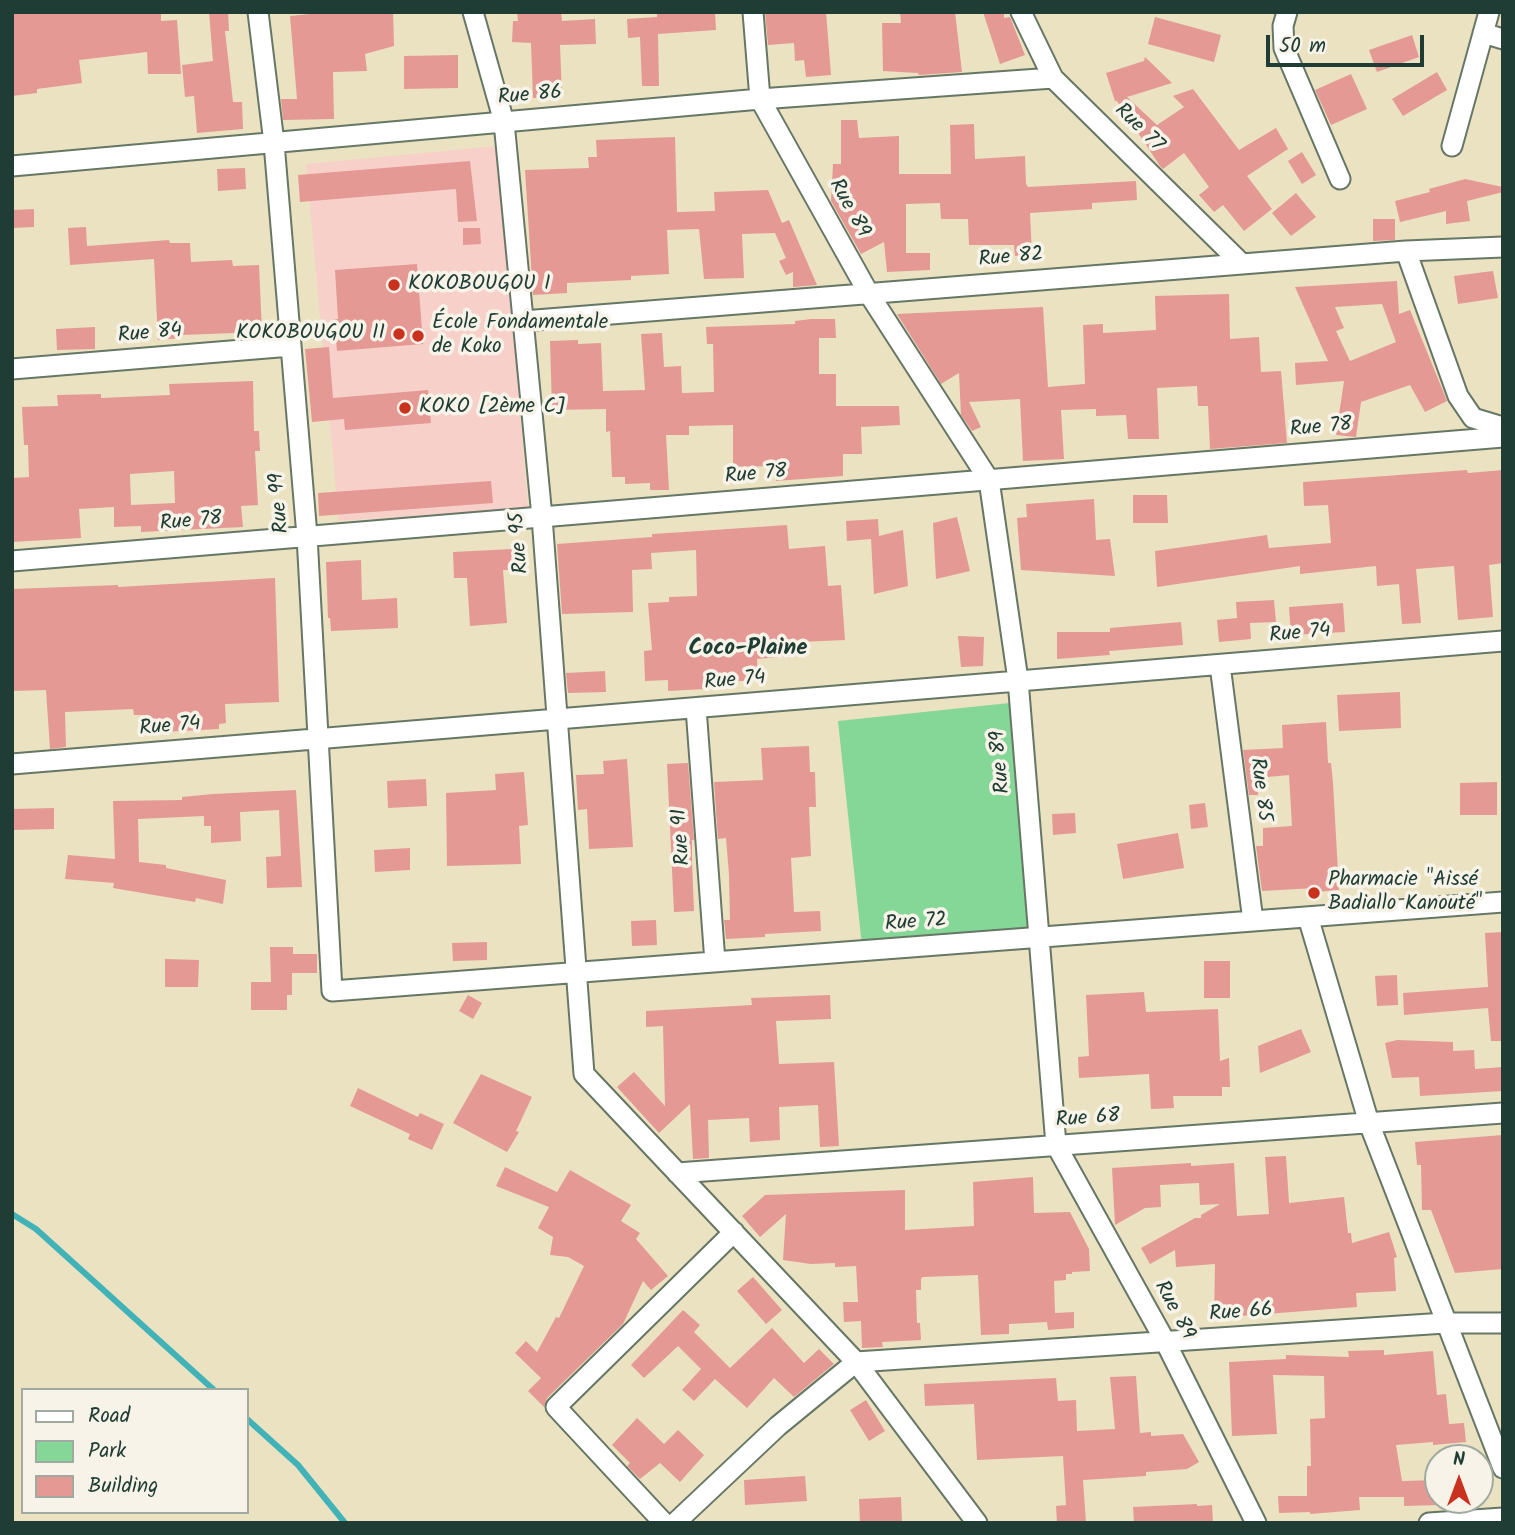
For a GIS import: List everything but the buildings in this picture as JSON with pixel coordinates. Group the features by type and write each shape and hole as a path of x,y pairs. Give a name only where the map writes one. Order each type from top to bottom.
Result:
{"street":[{"name":"Rue 99","path":"258,12 274,143 307,537 332,991"},
{"name":"Rue 95","path":"473,12 504,122 542,517 584,1074 677,1173"},
{"name":"Rue 89","path":"753,12 760,99 869,294 989,480 1018,680 1056,1145 1165,1341 1256,1523"},
{"name":"Rue 77","path":"1021,12 1052,78 1242,264"},
{"path":"1287,12 1283,26 1284,48 1340,179"},
{"path":"1452,146 1489,12"},
{"path":"1483,33 1503,38"},
{"name":"Rue 86","path":"12,166 760,99 1052,78"},
{"name":"Rue 82","path":"523,321 1406,251 1503,247"},
{"path":"1406,251 1458,396 1473,418 1503,427"},
{"name":"Rue 84","path":"12,369 291,346"},
{"name":"Rue 78","path":"12,561 1503,437"},
{"name":"Rue 74","path":"12,764 1503,641"},
{"name":"Rue 85","path":"1220,665 1253,921"},
{"name":"Rue 91","path":"696,708 715,962"},
{"name":"Rue 72","path":"332,991 1503,902"},
{"path":"1308,917 1369,1122 1503,1468"},
{"name":"Rue 68","path":"677,1173 1503,1113"},
{"path":"677,1173 856,1362 977,1523"},
{"path":"664,1523 556,1407 734,1232"},
{"name":"Rue 66","path":"856,1362 1445,1323 1503,1323"},
{"path":"676,1523 778,1426 856,1362"},
{"path":"1429,1523 1503,1518"}],"shaded area":[{"name":"École Fondamentale de Koko","path":"498,146 528,508 339,521 306,164"}],"green space":[{"path":"1019,702 1042,928 862,946 838,721"}],"waterway":[{"path":"12,1214 36,1229 212,1388"},
{"path":"248,1420 298,1465 345,1523"}],"place":[{"name":"KOKOBOUGOU I","path":"394,285"},
{"name":"KOKOBOUGOU II","path":"399,334"},
{"name":"École Fondamentale de Koko","path":"418,336"},
{"name":"KOKO [2ème C]","path":"405,408"},
{"name":"Pharmacie \"Aissé Badiallo Kanouté\"","path":"1314,893"}],"district":[{"name":"Coco-Plaine","path":"748,650"}]}
